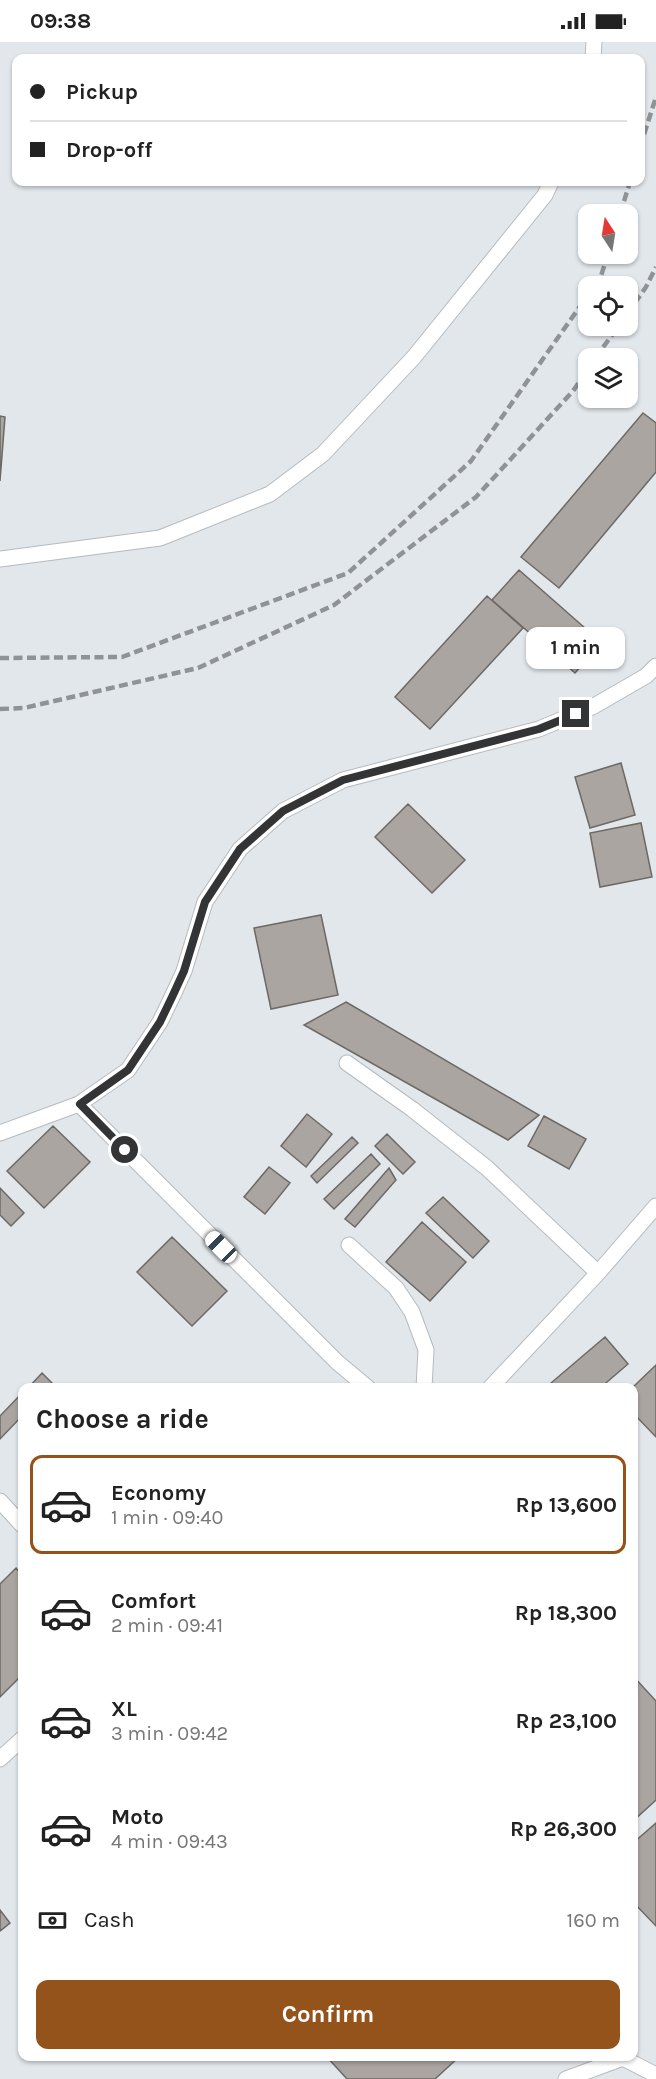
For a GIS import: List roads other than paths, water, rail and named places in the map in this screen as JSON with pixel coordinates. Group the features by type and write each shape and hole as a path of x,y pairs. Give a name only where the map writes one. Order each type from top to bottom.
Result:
{"lane":[{"path":"0,559 160,538 270,494 323,453 414,357 545,195 549,186"},
{"path":"0,1133 80,1104 128,1070 160,1022 184,971 205,902 240,849 283,811 343,780 539,729 594,706 646,676 656,666"},
{"path":"347,1063 412,1109 487,1168 598,1273"},
{"path":"80,1104 337,1362 362,1383"},
{"path":"495,1383 598,1273 656,1206"},
{"path":"350,1245 396,1288 412,1312 426,1350 424,1383"},
{"path":"0,1501 18,1521"},
{"path":"0,1759 18,1743"},
{"path":"566,2079 612,2061"},
{"path":"630,2061 656,2074"}],"railway":[{"path":"645,131 656,97"},
{"path":"623,204 629,186"},
{"path":"601,276 605,264"},
{"path":"638,298 656,267"},
{"path":"0,658 122,657 348,573 471,461 578,309"},
{"path":"602,348 612,336"},
{"path":"0,709 24,708 198,668 334,605 476,497 578,384"}]}
